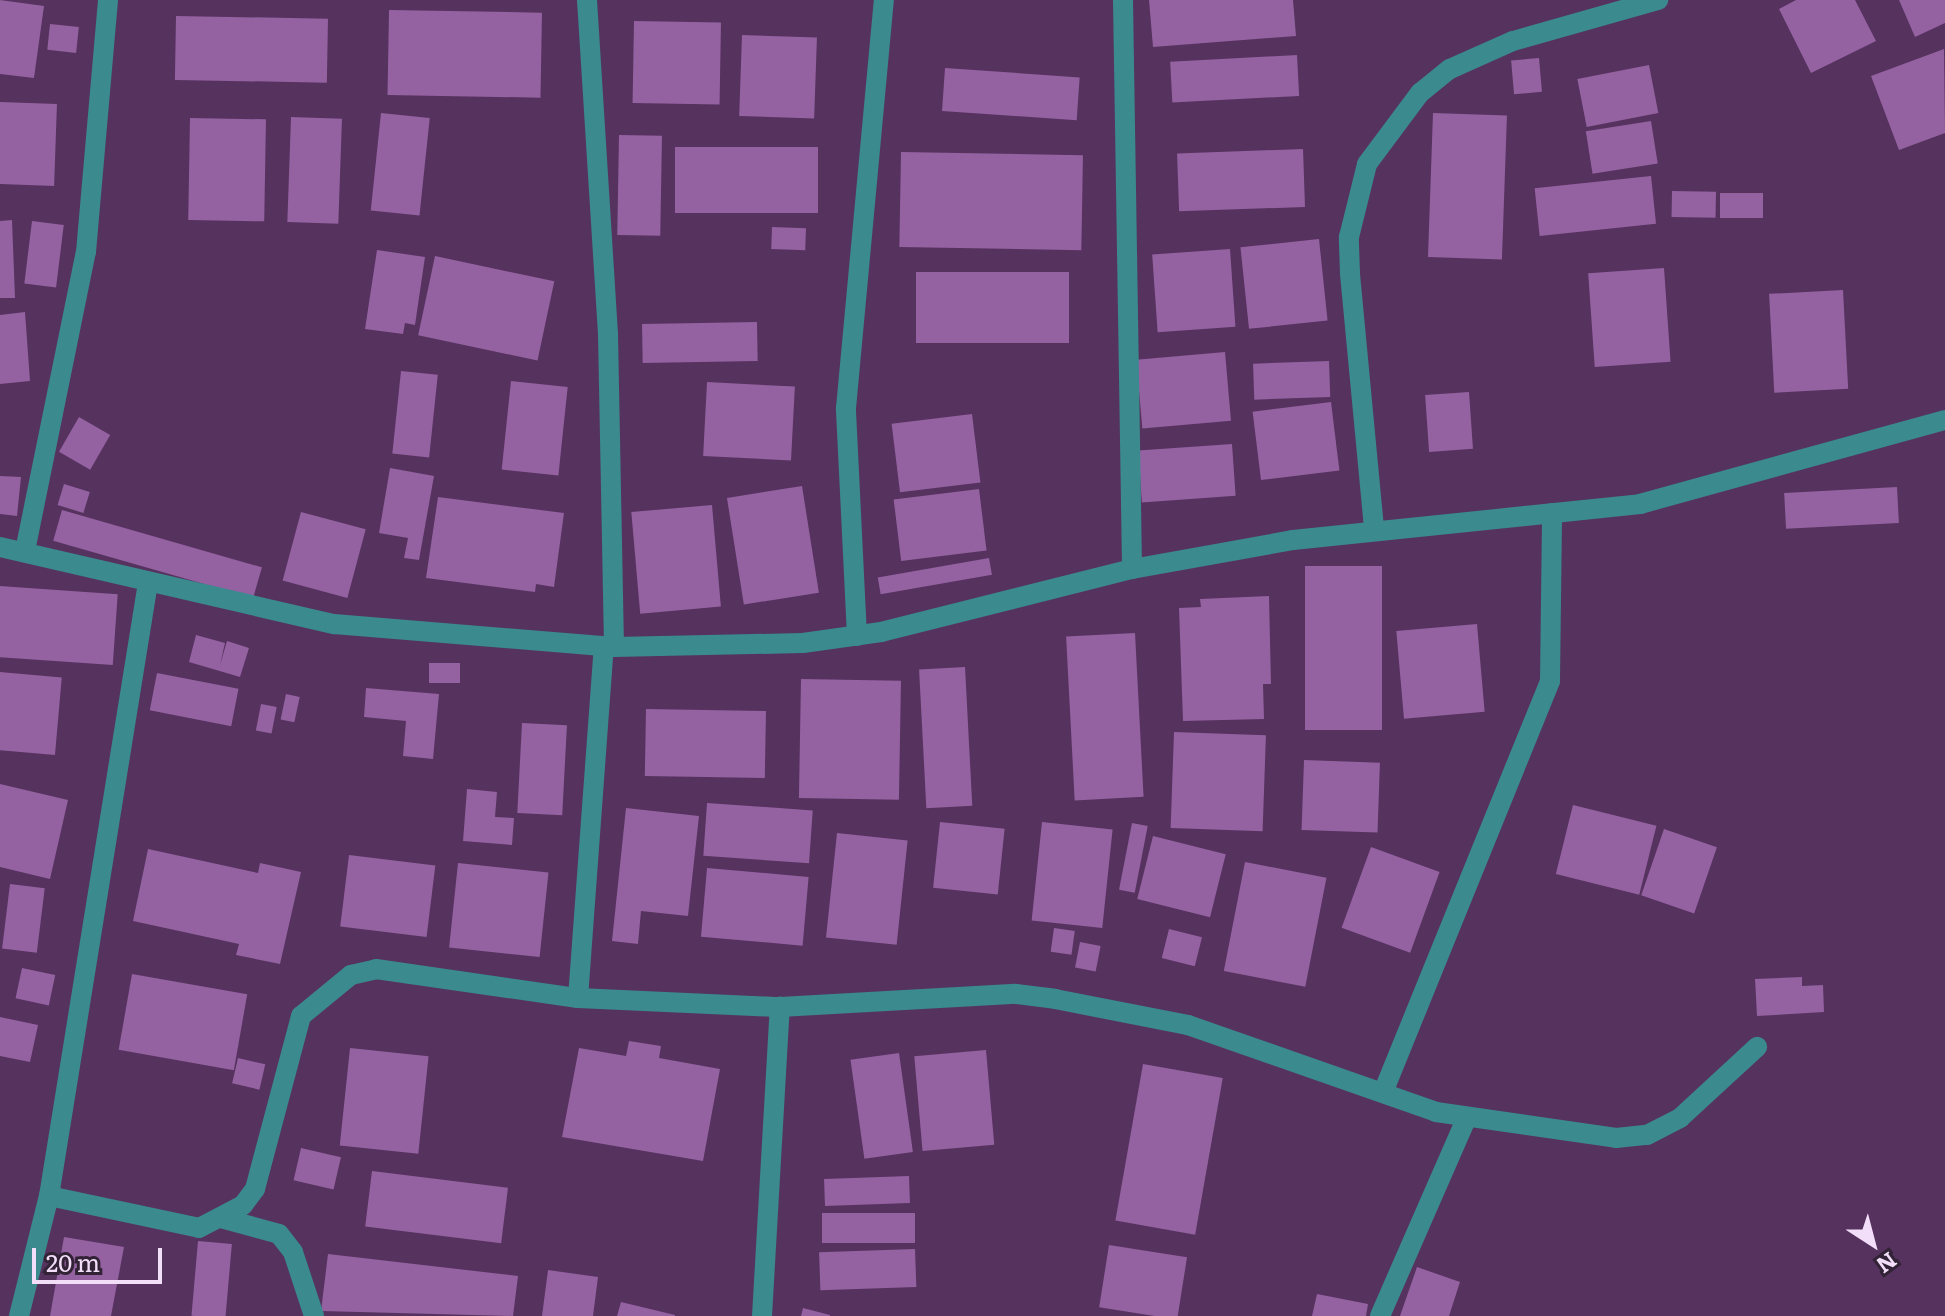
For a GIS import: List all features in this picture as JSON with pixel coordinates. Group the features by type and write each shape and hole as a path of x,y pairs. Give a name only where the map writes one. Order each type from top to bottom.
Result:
{"street":[{"path":"25,551 86,252 108,0"},
{"path":"578,998 609,646 608,334 587,0"},
{"path":"857,636 847,393 884,0"},
{"path":"1123,0 1132,569"},
{"path":"1374,528 1349,237 1367,164 1420,93 1450,69 1513,41 1658,0"},
{"path":"0,547 334,624 609,646 857,636 1132,569 1374,528 1640,504 1945,420"},
{"path":"1384,1090 1550,681 1552,513"},
{"path":"19,1316 49,1196 148,583"},
{"path":"49,1196 199,1228 221,1218 255,1189 301,1016 351,975 411,972 578,998 780,1007 1016,994 1055,999 1188,1025 1467,1117 1616,1138 1647,1135 1720,1088 1757,1047"},
{"path":"762,1316 780,1007"},
{"path":"1380,1316 1467,1117"},
{"path":"221,1218 279,1234 293,1252 314,1316"}],"building":[{"path":"0,0 44,6 34,78 0,74"},
{"path":"1149,0 1293,0 1296,36 1153,47"},
{"path":"1796,0 1855,0 1876,41 1811,73 1779,9"},
{"path":"1899,0 1945,0 1945,23 1915,37"},
{"path":"389,10 542,13 540,98 388,95"},
{"path":"176,16 328,19 327,83 175,80"},
{"path":"634,21 721,23 720,105 633,103"},
{"path":"50,24 79,27 76,53 47,50"},
{"path":"742,35 817,38 814,119 739,116"},
{"path":"1944,49 1945,133 1899,150 1871,76"},
{"path":"1297,55 1299,96 1172,103 1170,62"},
{"path":"1539,58 1542,92 1514,94 1511,60"},
{"path":"1649,65 1658,113 1587,127 1577,79"},
{"path":"945,68 1080,77 1077,120 942,111"},
{"path":"0,102 57,104 54,186 0,184"},
{"path":"381,113 430,118 419,216 371,210"},
{"path":"1433,113 1507,116 1502,259 1428,257"},
{"path":"291,117 342,119 338,224 287,222"},
{"path":"190,118 266,119 264,221 188,220"},
{"path":"1651,121 1658,163 1593,174 1586,131"},
{"path":"619,135 662,136 660,236 617,235"},
{"path":"675,147 818,147 818,213 675,213"},
{"path":"1303,149 1305,207 1179,211 1177,153"},
{"path":"901,152 1083,155 1081,250 899,247"},
{"path":"1651,176 1656,224 1540,236 1535,188"},
{"path":"1672,191 1716,192 1716,218 1672,217"},
{"path":"1720,193 1763,193 1763,218 1720,218"},
{"path":"12,220 15,298 0,298 0,221"},
{"path":"32,221 64,225 56,287 24,284"},
{"path":"772,227 806,228 805,250 771,249"},
{"path":"1319,239 1328,321 1249,329 1240,247"},
{"path":"1230,249 1235,327 1158,332 1152,254"},
{"path":"377,250 425,257 415,325 405,323 403,334 365,329"},
{"path":"435,256 554,281 537,361 418,335"},
{"path":"1664,268 1671,362 1595,367 1588,273"},
{"path":"916,272 1069,272 1069,343 916,343"},
{"path":"1843,290 1848,389 1774,393 1769,294"},
{"path":"25,312 30,381 0,384 0,315"},
{"path":"757,322 758,361 643,363 642,324"},
{"path":"1225,352 1231,421 1142,428 1136,360"},
{"path":"1329,361 1330,397 1254,400 1253,364"},
{"path":"401,371 438,375 429,457 392,454"},
{"path":"511,381 568,387 558,475 502,470"},
{"path":"707,382 795,387 791,461 703,456"},
{"path":"1469,392 1473,449 1429,452 1425,395"},
{"path":"1331,402 1339,470 1261,480 1253,412"},
{"path":"972,414 980,482 900,492 892,424"},
{"path":"79,417 110,435 90,470 59,452"},
{"path":"1232,444 1236,496 1142,502 1138,451"},
{"path":"390,468 434,476 419,560 404,558 408,538 379,533"},
{"path":"0,476 21,477 17,516 0,514"},
{"path":"64,484 90,492 83,513 58,505"},
{"path":"802,486 819,593 744,605 727,498"},
{"path":"1897,487 1899,523 1786,529 1784,493"},
{"path":"979,489 987,551 901,561 894,499"},
{"path":"438,497 564,513 554,587 536,584 535,592 426,578"},
{"path":"712,505 721,607 640,614 631,512"},
{"path":"62,510 262,567 253,598 53,541"},
{"path":"301,512 366,529 347,598 283,581"},
{"path":"989,558 992,575 881,594 878,578"},
{"path":"1305,566 1382,566 1382,730 1305,730"},
{"path":"0,586 118,594 113,665 0,657"},
{"path":"1269,596 1271,684 1263,684 1264,719 1183,721 1179,608 1201,607 1200,599"},
{"path":"1477,624 1485,712 1404,719 1396,631"},
{"path":"1135,633 1144,797 1075,800 1066,637"},
{"path":"196,635 225,643 220,665 227,641 249,648 240,677 189,662"},
{"path":"429,663 460,663 460,683 429,683"},
{"path":"965,667 972,806 926,808 919,669"},
{"path":"0,672 62,677 55,755 0,750"},
{"path":"157,673 238,689 231,726 150,710"},
{"path":"801,679 901,681 899,800 799,798"},
{"path":"366,688 439,694 433,759 403,756 406,721 364,717"},
{"path":"286,694 300,697 294,722 281,719"},
{"path":"261,704 277,707 272,734 256,731"},
{"path":"646,709 766,711 765,778 645,776"},
{"path":"522,723 567,725 562,815 517,813"},
{"path":"1174,732 1266,735 1263,831 1171,828"},
{"path":"1304,760 1380,763 1378,833 1302,830"},
{"path":"0,784 68,800 50,879 0,867"},
{"path":"467,789 497,792 495,817 514,818 512,845 463,841"},
{"path":"707,803 813,810 809,863 703,856"},
{"path":"1573,805 1656,826 1639,895 1556,874"},
{"path":"626,808 699,816 688,916 641,911 638,944 612,941"},
{"path":"940,822 1005,829 998,894 933,888"},
{"path":"1042,822 1113,829 1102,928 1032,920"},
{"path":"1132,823 1148,826 1135,893 1119,890"},
{"path":"1664,829 1717,847 1694,913 1641,895"},
{"path":"837,833 908,840 897,945 826,937"},
{"path":"1153,836 1226,854 1210,917 1137,899"},
{"path":"1371,847 1440,872 1410,953 1342,928"},
{"path":"148,849 258,873 260,863 301,872 280,964 236,955 239,944 133,921"},
{"path":"349,855 435,866 427,937 340,926"},
{"path":"1245,862 1326,878 1305,987 1224,971"},
{"path":"458,863 549,873 540,957 449,948"},
{"path":"707,868 809,877 803,946 701,937"},
{"path":"10,884 45,888 37,953 2,949"},
{"path":"1054,928 1075,931 1071,955 1051,952"},
{"path":"1169,929 1202,937 1195,966 1162,958"},
{"path":"1080,942 1101,946 1096,972 1075,968"},
{"path":"22,968 55,975 49,1005 16,998"},
{"path":"132,974 247,994 234,1070 119,1050"},
{"path":"1802,977 1802,986 1823,985 1824,1012 1757,1016 1755,979"},
{"path":"0,1017 38,1025 30,1062 0,1056"},
{"path":"629,1041 661,1046 659,1058 720,1069 703,1161 562,1137 579,1048 626,1056"},
{"path":"350,1048 429,1056 418,1154 340,1145"},
{"path":"986,1050 994,1145 923,1151 914,1056"},
{"path":"899,1053 913,1152 864,1159 850,1060"},
{"path":"238,1058 265,1064 259,1090 232,1083"},
{"path":"1143,1064 1223,1078 1195,1235 1115,1221"},
{"path":"301,1148 341,1157 334,1189 294,1180"},
{"path":"372,1171 508,1188 501,1243 365,1227"},
{"path":"909,1176 910,1203 825,1206 824,1179"},
{"path":"822,1213 915,1213 915,1243 822,1243"},
{"path":"64,1237 124,1247 111,1316 50,1316"},
{"path":"198,1241 232,1244 226,1316 191,1316"},
{"path":"1109,1245 1187,1257 1178,1316 1155,1316 1099,1307"},
{"path":"915,1249 916,1287 820,1290 819,1252"},
{"path":"328,1254 518,1276 513,1316 321,1311"},
{"path":"1417,1267 1460,1282 1449,1316 1400,1316"},
{"path":"548,1270 598,1277 593,1316 542,1316"},
{"path":"1317,1294 1368,1304 1366,1316 1312,1316"},
{"path":"621,1302 675,1315 675,1316 617,1316"},
{"path":"803,1308 830,1315 830,1316 801,1316"}]}
